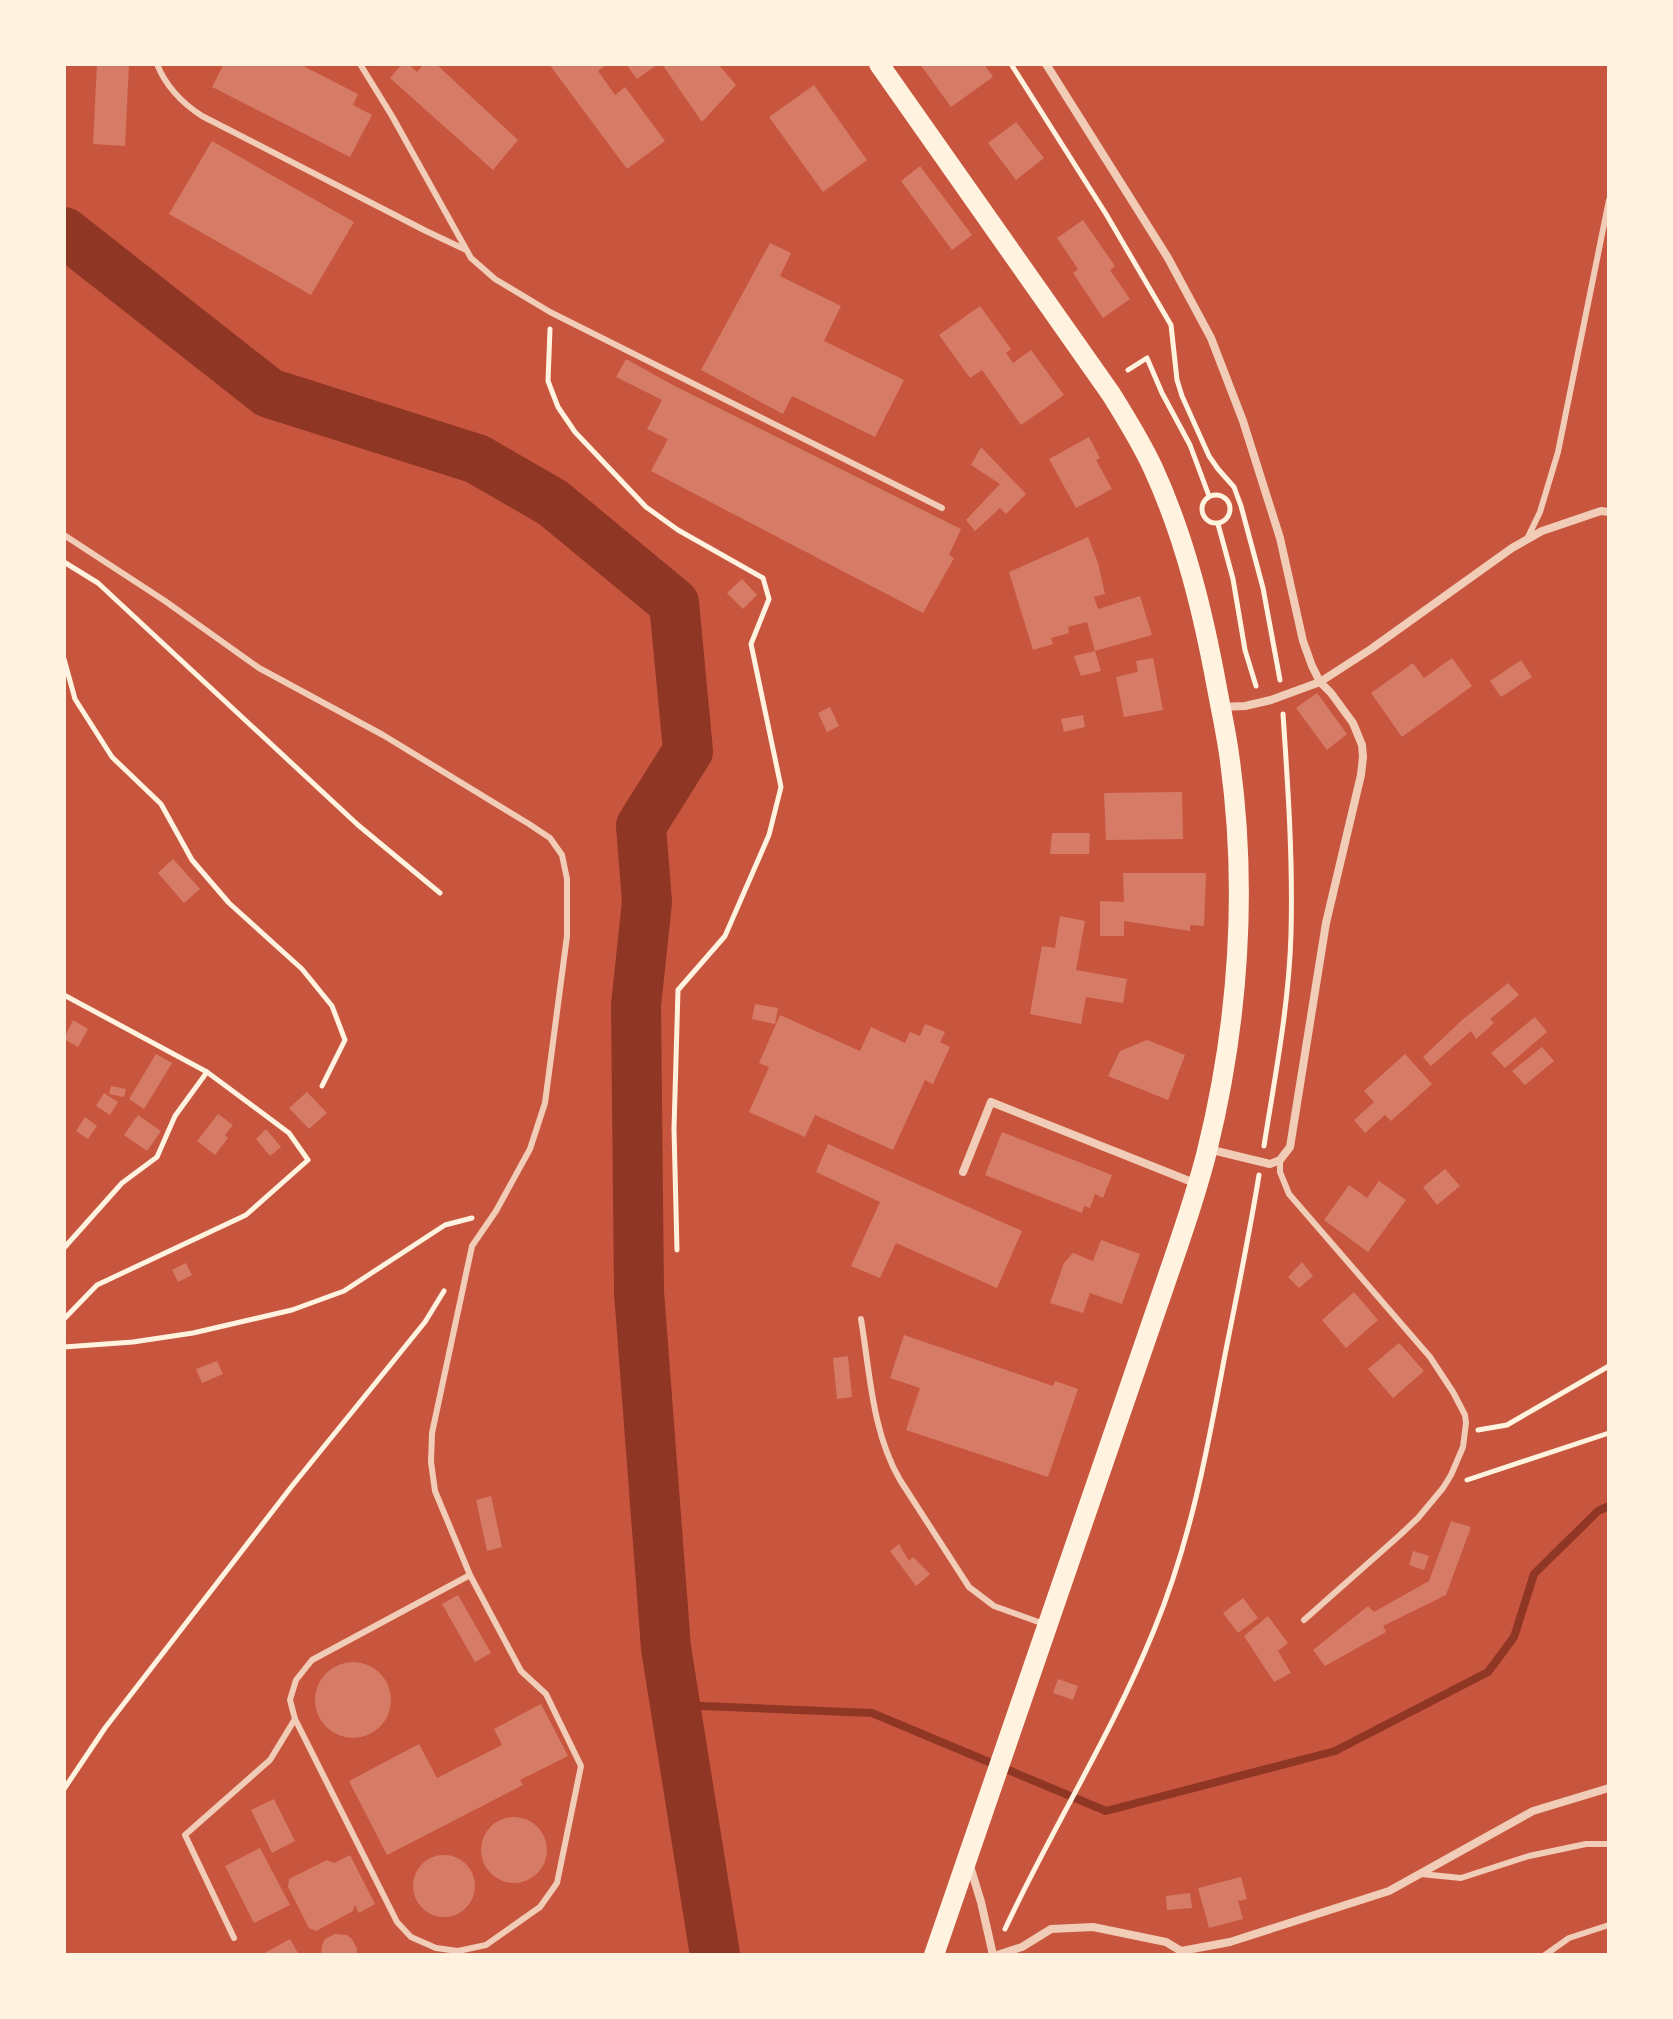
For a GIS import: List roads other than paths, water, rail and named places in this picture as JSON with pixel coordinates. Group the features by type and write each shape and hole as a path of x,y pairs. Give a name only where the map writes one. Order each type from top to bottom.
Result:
{"main road":[{"path":"879,64 1111,394 1140,441 1159,482 1191,570 1202,612 1229,753 1238,878 1238,929 1229,1032 1221,1084 1198,1184 934,1955"}],"street":[{"path":"1046,64 1168,258 1211,338 1243,421 1280,538 1303,641 1312,666 1358,734 1363,750 1363,765 1326,923 1291,1142 1280,1160 1273,1163 1261,1163 1207,1149"},
{"path":"1220,707 1261,703 1320,682 1527,539 1601,511 1609,512"},
{"path":"963,1172 991,1102 1198,1184"},
{"path":"968,1858 995,1955 1022,1947 1051,1929 1093,1927 1166,1942 1181,1953 1230,1942 1389,1891 1533,1811 1609,1788"}],"lane":[{"path":"157,64 164,80 180,100 202,116 467,250"},
{"path":"360,64 474,262 488,275 550,312 942,508"},
{"path":"1527,539 1540,512 1558,452 1609,200"},
{"path":"64,535 259,668 383,735 529,824 550,838 562,855 567,879 567,936 545,1103 530,1149 496,1211 472,1246 432,1433 431,1462 435,1491 470,1575 521,1671 546,1694 581,1766 557,1883 540,1907 486,1945 458,1951 436,1948 411,1937 397,1922 295,1719 290,1700 296,1680 312,1660 470,1575"},
{"path":"1280,1160 1282,1179 1295,1202 1416,1339 1443,1375 1465,1415 1466,1432 1457,1463 1443,1488 1418,1518 1304,1620"},
{"path":"861,1319 878,1426 900,1480 969,1587 994,1606 1048,1625"},
{"path":"234,1938 185,1835 270,1760 295,1719"},
{"path":"1421,1874 1461,1878 1529,1856 1586,1844 1609,1844"},
{"path":"1545,1955 1569,1938 1609,1925"}],"waterway":[{"path":"64,232 269,393 477,459 553,503 674,603 688,751 641,826 647,902 636,1005 639,1292 666,1648 715,1955"},
{"path":"676,1705 872,1713 1106,1811 1335,1751 1488,1672 1514,1637 1534,1574 1598,1511 1609,1506"}]}
